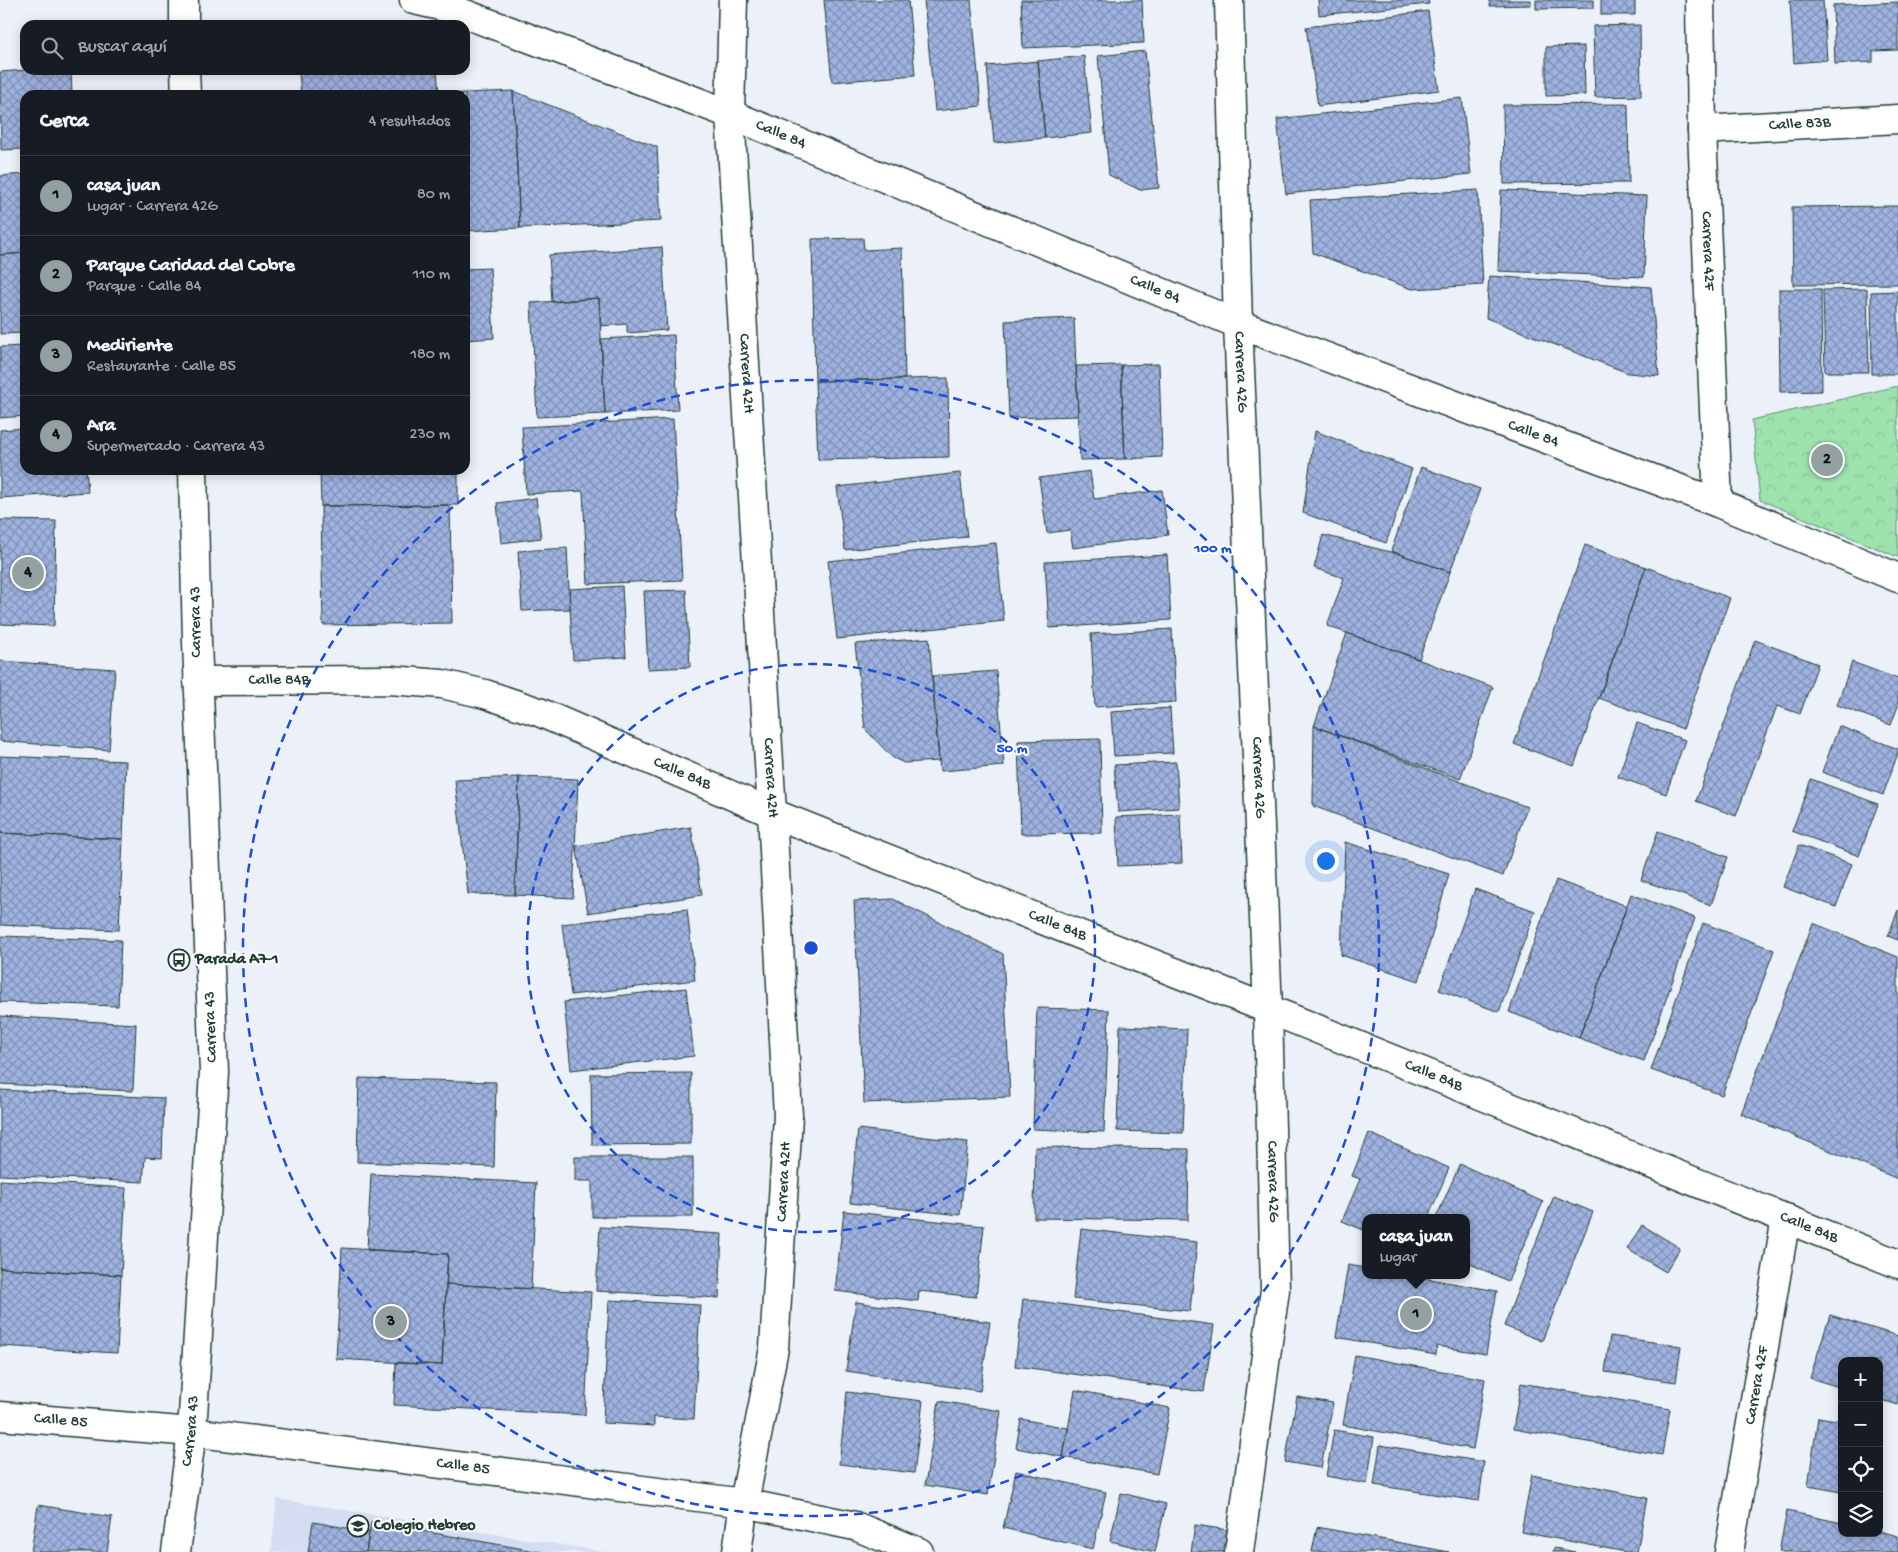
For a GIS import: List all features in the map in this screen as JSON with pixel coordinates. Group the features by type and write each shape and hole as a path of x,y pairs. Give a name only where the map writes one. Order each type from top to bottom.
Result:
{"street":[{"path":"184,0 184,20"},
{"name":"Calle 84","path":"414,0 452,9 730,114 1238,324 1718,503 1898,578"},
{"name":"Carrera 42H","path":"733,0 730,114 772,813 788,1116 774,1348 744,1503 737,1552"},
{"name":"Carrera 42G","path":"1229,0 1238,324 1268,1009 1276,1290 1239,1552"},
{"name":"Carrera 42F","path":"1700,0 1702,130 1718,503"},
{"path":"185,75 186,90"},
{"name":"Calle 83B","path":"1702,130 1898,119"},
{"name":"Carrera 43","path":"176,1552 192,1432 214,1072 198,681 193,475"},
{"name":"Calle 84B","path":"198,681 390,680 442,684 476,692 539,712 772,813 1268,1009 1898,1264"},
{"name":"Carrera 42F","path":"1729,1552 1786,1218"},
{"name":"Calle 85","path":"0,1416 192,1432 744,1503 855,1526 920,1552"}],"shaded area":[{"name":"Colegio Hebreo","path":"277,1499 606,1552 271,1552"}],"green space":[{"path":"1898,386 1898,557 1760,500 1752,420"}],"building":[{"path":"824,0 908,0 915,75 832,82"},
{"path":"924,0 971,0 981,106 935,111"},
{"path":"1021,0 1142,0 1144,43 1023,48"},
{"path":"1318,0 1428,0 1429,4 1319,15"},
{"path":"1490,0 1531,0 1531,5 1490,6"},
{"path":"1536,0 1594,0 1594,8 1536,9"},
{"path":"1601,0 1635,0 1635,15 1601,15"},
{"path":"1790,0 1823,0 1827,60 1794,63"},
{"path":"1898,2 1898,50 1873,51 1873,62 1835,64 1833,5"},
{"path":"1428,11 1439,90 1318,106 1306,27"},
{"path":"1640,25 1641,96 1595,97 1593,26"},
{"path":"1584,46 1585,95 1546,96 1546,47"},
{"path":"1145,51 1159,188 1140,190 1109,175 1098,56"},
{"path":"1084,56 1092,133 1045,138 1038,61"},
{"path":"1038,61 1045,138 994,143 987,66"},
{"path":"20,70 20,75 71,75 72,90 20,90 20,149 1,150 0,72"},
{"path":"299,75 437,75 439,90 301,90"},
{"path":"513,91 657,147 661,221 520,228"},
{"path":"513,91 520,228 470,231 470,93"},
{"path":"1462,98 1471,174 1286,194 1277,119"},
{"path":"1628,104 1629,183 1504,184 1503,105"},
{"path":"20,174 20,253 0,255 0,176"},
{"path":"1478,190 1483,285 1412,289 1313,253 1310,200"},
{"path":"1501,190 1647,196 1644,277 1498,271"},
{"path":"1898,206 1898,284 1793,285 1792,207"},
{"path":"863,238 864,250 902,248 905,379 815,381 812,239"},
{"path":"662,247 667,330 627,333 627,324 601,326 599,298 552,302 549,255"},
{"path":"20,253 20,333 0,334 0,255"},
{"path":"490,268 494,338 470,340 470,269"},
{"path":"1489,276 1651,287 1659,376 1628,373 1486,318"},
{"path":"1779,289 1821,289 1822,391 1780,392"},
{"path":"1867,289 1869,372 1825,372 1823,290"},
{"path":"1898,291 1898,374 1872,374 1871,292"},
{"path":"599,298 605,414 537,417 531,303"},
{"path":"1074,318 1078,416 1009,418 1005,321"},
{"path":"674,335 678,410 605,414 601,339"},
{"path":"20,346 20,416 0,418 0,347"},
{"path":"1159,364 1162,457 1125,459 1121,365"},
{"path":"1121,365 1125,459 1080,460 1076,366"},
{"path":"948,378 949,457 818,460 815,381"},
{"path":"673,419 682,580 588,584 583,491 526,494 522,427"},
{"path":"20,428 20,475 86,475 88,492 0,498 0,430"},
{"path":"1315,431 1412,469 1386,543 1303,513"},
{"path":"1421,467 1480,489 1450,572 1391,551"},
{"path":"1090,471 1094,499 1162,490 1168,535 1073,548 1070,530 1047,533 1039,478"},
{"path":"960,473 967,537 845,550 837,487"},
{"path":"320,475 458,475 458,505 321,506"},
{"path":"536,498 541,538 501,543 497,503"},
{"path":"450,505 452,623 323,625 321,506"},
{"path":"0,520 56,521 54,626 0,624"},
{"path":"1323,535 1402,555 1450,572 1419,659 1327,626 1344,578 1314,568"},
{"path":"996,543 1004,621 837,639 828,561"},
{"path":"1585,545 1646,567 1574,766 1514,744"},
{"path":"567,548 570,609 522,611 518,551"},
{"path":"1167,555 1171,620 1049,628 1045,562"},
{"path":"1646,567 1730,598 1683,729 1599,698"},
{"path":"622,586 626,657 573,660 569,589"},
{"path":"686,590 690,667 648,669 644,591"},
{"path":"1172,629 1176,702 1095,707 1091,634"},
{"path":"1347,633 1493,687 1460,779 1314,726"},
{"path":"929,638 939,761 904,763 893,758 865,729 855,644"},
{"path":"1755,640 1818,664 1800,714 1777,706 1736,816 1696,801"},
{"path":"0,661 115,669 109,750 0,741"},
{"path":"1852,662 1898,679 1898,706 1891,725 1837,705"},
{"path":"996,671 1004,766 940,771 932,676"},
{"path":"1170,708 1173,753 1114,756 1111,712"},
{"path":"1637,723 1685,740 1666,794 1618,777"},
{"path":"1314,726 1527,807 1503,876 1313,806"},
{"path":"1839,726 1898,749 1883,795 1822,772"},
{"path":"1100,739 1102,833 1021,834 1018,741"},
{"path":"0,756 126,761 123,839 0,833"},
{"path":"1176,762 1179,808 1118,812 1114,765"},
{"path":"519,777 578,779 573,898 515,895"},
{"path":"519,777 515,895 468,894 455,780"},
{"path":"1811,779 1878,804 1859,856 1792,831"},
{"path":"1180,814 1182,863 1118,866 1116,817"},
{"path":"691,827 702,895 588,913 576,846"},
{"path":"1658,831 1728,857 1711,905 1641,880"},
{"path":"0,833 123,839 119,930 0,925"},
{"path":"1345,842 1449,874 1419,981 1341,955"},
{"path":"1799,845 1852,864 1836,907 1783,887"},
{"path":"1556,880 1627,906 1579,1038 1509,1012"},
{"path":"1475,889 1535,911 1499,1012 1439,990"},
{"path":"1631,894 1695,918 1644,1061 1579,1038"},
{"path":"893,899 1003,954 1010,1097 864,1103 854,901"},
{"path":"687,909 695,980 571,995 562,924"},
{"path":"1898,910 1898,940 1888,936"},
{"path":"1703,923 1774,950 1722,1095 1651,1070"},
{"path":"1813,923 1898,957 1898,1179 1741,1114"},
{"path":"0,936 121,940 118,1006 0,1002"},
{"path":"686,988 694,1056 571,1070 564,1002"},
{"path":"1037,1008 1109,1010 1104,1132 1033,1129"},
{"path":"0,1016 136,1024 133,1091 0,1084"},
{"path":"1120,1026 1187,1029 1183,1133 1117,1131"},
{"path":"691,1073 691,1144 592,1145 591,1074"},
{"path":"359,1078 496,1082 494,1167 357,1162"},
{"path":"0,1090 164,1098 162,1158 145,1157 143,1182 0,1175"},
{"path":"858,1129 968,1142 960,1215 850,1203"},
{"path":"1369,1133 1449,1168 1430,1214 1362,1214 1362,1229 1342,1221 1360,1179 1352,1176"},
{"path":"1035,1147 1189,1149 1188,1220 1034,1218"},
{"path":"575,1157 693,1157 693,1217 592,1217 592,1181 575,1181"},
{"path":"1460,1164 1543,1202 1508,1281 1470,1264 1470,1214 1438,1214"},
{"path":"371,1174 536,1183 531,1289 446,1284 448,1254 367,1250"},
{"path":"0,1180 126,1188 121,1275 0,1268"},
{"path":"1554,1196 1593,1212 1542,1341 1504,1326"},
{"path":"844,1211 984,1226 976,1297 919,1291 918,1301 835,1291"},
{"path":"1642,1225 1680,1248 1666,1272 1627,1249"},
{"path":"600,1227 722,1234 719,1298 596,1291"},
{"path":"1081,1229 1197,1242 1190,1311 1073,1299"},
{"path":"342,1248 448,1254 442,1365 336,1359"},
{"path":"1348,1265 1362,1267 1362,1279 1430,1279 1497,1291 1486,1354 1437,1346 1436,1355 1336,1337"},
{"path":"0,1268 121,1275 117,1353 0,1346"},
{"path":"446,1284 591,1292 585,1415 394,1405 396,1363 442,1365"},
{"path":"1023,1299 1214,1325 1204,1392 1015,1366"},
{"path":"609,1300 700,1305 694,1419 654,1417 654,1426 603,1423"},
{"path":"856,1302 990,1322 980,1391 846,1371"},
{"path":"1830,1315 1898,1336 1898,1405 1883,1400 1883,1357 1838,1357 1838,1387 1810,1378"},
{"path":"1610,1336 1681,1346 1676,1382 1605,1372"},
{"path":"1355,1355 1485,1379 1473,1449 1343,1425"},
{"path":"1521,1383 1670,1409 1662,1455 1513,1429"},
{"path":"1075,1390 1170,1408 1157,1474 1063,1457"},
{"path":"847,1392 923,1401 914,1473 839,1464"},
{"path":"1297,1397 1333,1403 1321,1468 1285,1462"},
{"path":"939,1401 1001,1411 988,1495 925,1485"},
{"path":"1818,1417 1838,1420 1838,1491 1808,1486"},
{"path":"1021,1419 1068,1428 1063,1457 1016,1448"},
{"path":"1334,1430 1374,1437 1367,1484 1326,1476"},
{"path":"1380,1445 1484,1462 1479,1501 1374,1485"},
{"path":"1016,1471 1106,1492 1093,1549 1003,1528"},
{"path":"1532,1475 1647,1498 1637,1552 1626,1552 1521,1532"},
{"path":"1121,1493 1166,1504 1155,1552 1110,1541"},
{"path":"38,1505 112,1517 107,1552 31,1552"},
{"path":"1787,1511 1838,1522 1838,1537 1883,1537 1883,1532 1898,1536 1898,1552 1779,1552"},
{"path":"313,1522 369,1532 366,1552 308,1552"},
{"path":"371,1522 541,1552 366,1552"},
{"path":"1195,1525 1228,1530 1225,1552 1191,1552"},
{"path":"1317,1527 1449,1552 1312,1552"},
{"path":"1554,1548 1575,1552 1553,1552"}],"place":[{"name":"Parque Caridad del Cobre","path":"1827,460"},
{"name":"Ara","path":"28,573"},
{"name":"Parada A7-1","path":"179,960"},
{"name":"casa juan","path":"1416,1314"},
{"name":"Mediriente","path":"391,1322"},
{"name":"Colegio Hebreo","path":"358,1526"}]}
